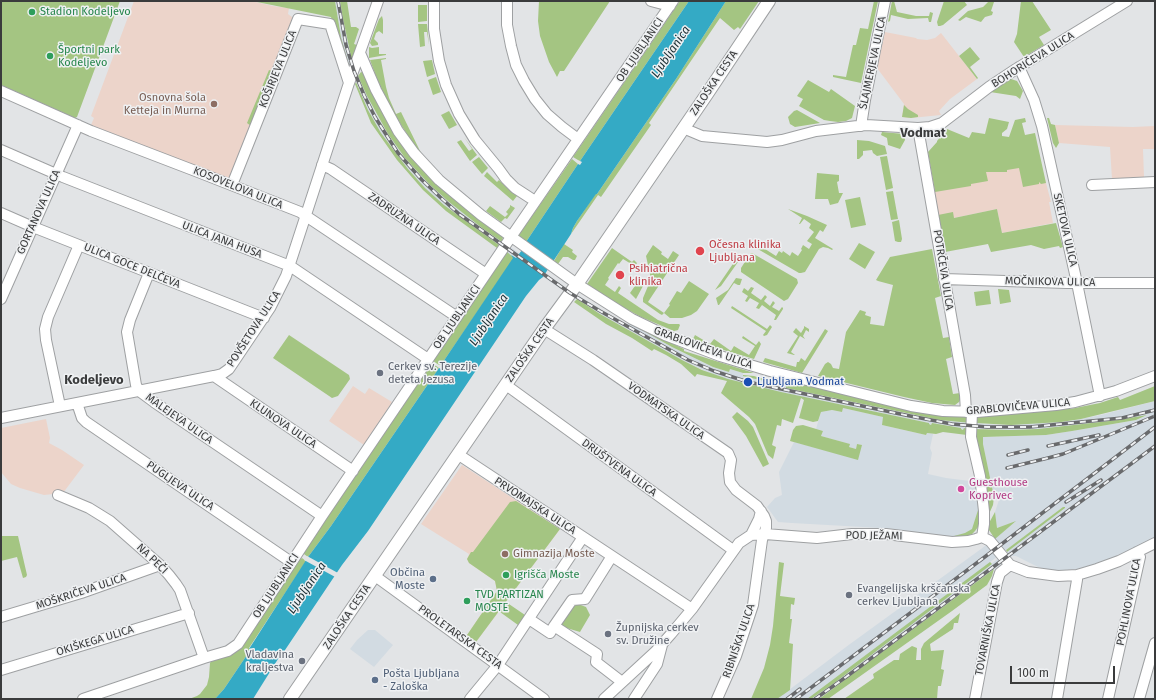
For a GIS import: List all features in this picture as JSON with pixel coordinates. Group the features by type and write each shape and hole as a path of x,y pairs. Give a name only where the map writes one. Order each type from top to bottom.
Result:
{"main road":[{"name":"ZALOŠKA CESTA","path":"290,699 577,284 769,1"}],"street":[{"name":"POVŠETOVA ULICA","path":"1,418 214,376 222,374 229,369 276,298 290,266 349,83 378,1"},
{"path":"434,1 434,22 442,73 448,91 459,114 482,150 510,183 537,199"},
{"path":"507,1 507,25 511,46 516,65 524,81 535,99 547,114 578,139"},
{"path":"651,1 672,3"},
{"name":"ŠLAJMERJEVA ULICA","path":"861,126 864,100 885,1"},
{"name":"BOHORIČEVA ULICA","path":"918,128 930,127 942,123 1019,67 1126,1"},
{"name":"OB LJUBLJANICI","path":"83,699 228,651 238,644 291,562 486,274 515,240 537,199 672,3"},
{"name":"KOŠIRJEVA ULICA","path":"232,185 298,19 330,24 349,83"},
{"name":"GRABLOVIČEVA ULICA","path":"360,53 388,114 402,136 414,154 449,189 481,215 577,284 643,326 665,336 720,356 770,371 911,406 943,411 969,412 1056,405 1081,401 1116,391 1155,376"},
{"name":"SKETOVA ULICA","path":"1019,67 1031,92 1039,116 1077,282 1100,396"},
{"name":"KOSOVELOVA ULICA","path":"1,91 78,125 306,215 457,317"},
{"name":"GORTANOVA ULICA","path":"1,299 78,125"},
{"path":"683,128 702,136 767,142 782,140 816,131 861,126 873,125 918,128"},
{"name":"POTRČEVA ULICA","path":"918,128 969,412 971,437 980,476 984,511 982,537"},
{"name":"ULICA JANA HUSA","path":"1,150 56,174 290,266 428,359"},
{"name":"ZADRUŽNA ULICA","path":"322,165 331,169 486,274"},
{"path":"1092,185 1155,182"},
{"name":"ULICA GOCE DELČEVA","path":"1,213 264,318"},
{"path":"60,406 45,329 48,317 79,245"},
{"name":"MALEJEVA ULICA","path":"149,273 130,320 127,332 136,385 139,391 322,516"},
{"name":"MOČNIKOVA ULICA","path":"944,279 1068,283 1155,283"},
{"name":"VODMATSKA ULICA","path":"544,330 593,360 728,454 731,460 729,473 730,482 736,490 757,506 761,511"},
{"name":"KLUNOVA ULICA","path":"214,376 353,471"},
{"name":"DRUŠTVENA ULICA","path":"506,385 733,550"},
{"name":"PUGLJEVA ULICA","path":"76,403 86,422 291,562"},
{"name":"PRVOMAJSKA ULICA","path":"459,455 692,609"},
{"name":"NA PEČI","path":"58,495 89,508 110,521 160,565 180,590 204,658"},
{"path":"761,511 766,521 765,534"},
{"path":"604,699 662,644 683,620 733,550 742,540 751,535 759,519 761,511"},
{"name":"POD JEŽAMI","path":"751,535 765,534 817,538 852,534 881,534 956,542 982,537"},
{"name":"RIBNIŠKA ULICA","path":"717,699 736,656 753,605 762,540 765,534"},
{"path":"470,699 498,665 583,537"},
{"path":"982,537 990,541 1010,565 1028,572 1065,576 1077,575 1139,555 1155,543"},
{"name":"POHLINOVA ULICA","path":"1108,699 1139,555"},
{"path":"529,619 550,633 572,600 585,599 612,556"},
{"name":"MOŠKRIČEVA ULICA","path":"1,617 81,593 160,565"},
{"name":"TOVARNIŠKA ULICA","path":"975,699 997,582 1000,573 1010,565"},
{"path":"1057,699 1077,575"},
{"name":"PROLETARSKA CESTA","path":"375,576 544,699"},
{"name":"OKIŠKEGA ULICA","path":"1,670 189,613"},
{"path":"554,626 597,654 596,662 622,682"},
{"path":"1139,699 1155,643"},
{"path":"634,699 657,664 662,644"}],"shaded area":[{"path":"134,1 252,1 289,8 288,14 293,19 229,179 91,125 94,118 91,116"},
{"path":"335,1 340,1 352,61 350,67 341,37"},
{"path":"885,32 927,40 935,38 941,33 977,79 950,99 939,111 941,115 911,118 902,117 904,104 877,68"},
{"path":"358,76 374,110 388,134 405,158 429,184 449,202 501,241 499,245 444,205 425,188 408,169 381,133 368,110 356,82"},
{"path":"1055,125 1133,127 1155,126 1155,149 1143,149 1144,177 1112,179 1110,147 1059,143"},
{"path":"1036,140 1051,202 1049,202 1053,223 1002,233 997,209 954,218 938,215 933,193 935,192 928,152"},
{"path":"509,247 563,286 561,289 509,254 506,251"},
{"path":"579,296 627,325 629,323 672,347 713,367 729,372 730,369 743,373 743,375 786,386 786,388 940,420 999,425 1070,421 1101,415 1155,401 1155,538 1101,563 1077,569 1054,571 1038,567 1016,556 1012,556 819,699 777,699 981,549 1015,522 997,528 995,512 999,500 994,499 983,444 983,437 1046,435 1136,420 1148,415 1080,425 1038,429 1011,430 964,428 964,430 961,428 932,423 931,425 929,423 744,384 712,374 682,360 600,314 577,299","holes":["1065,508 991,564 990,562"]},
{"path":"353,386 365,394 369,388 392,402 364,445 329,421"},
{"path":"843,408 884,417 882,425 926,435 927,433 933,434 930,448 932,453 928,474 978,482 978,527 975,531 972,534 964,536 946,536 881,528 778,522 767,507 775,498 782,495 779,472 794,442 858,459 861,445 857,444 856,449 849,447 849,444 821,436 823,431 816,429 821,412 832,410 842,412"},
{"path":"46,419 50,438 49,443 84,465 63,493 44,495 11,484 1,472 1,428"},
{"name":"Gimnazija Moste","path":"462,465 560,529 476,642 467,635 497,591 495,581 469,563 467,559 469,554 421,524"},
{"path":"368,630 375,630 393,645 374,667 350,649"}],"green space":[{"name":"Športni park Kodeljevo","path":"1,1 120,1 77,117 75,118 1,85"},
{"path":"252,1 335,1 341,37 349,65 347,68 331,17"},
{"path":"340,1 347,1 351,27 356,27 359,29 354,44 357,45 352,61 343,19"},
{"path":"539,1 610,1 564,71 560,71 557,77 549,62 540,36 538,21"},
{"path":"680,1 689,1 580,161 573,157"},
{"path":"726,1 759,1 740,29 738,27 734,30 720,18 649,123 651,125 601,197 598,195 571,234 577,221 676,79"},
{"path":"874,1 878,1 861,83 833,77 833,75 846,77 853,45 856,45 860,28 868,29"},
{"path":"892,1 894,1 897,12 916,16 929,16 930,12 933,13 931,22 929,22 928,18 908,19 891,15 890,21 888,22"},
{"path":"944,1 964,1 967,5 943,25 938,26 937,22"},
{"path":"989,1 994,2 991,11 993,12 992,15 985,17 981,22 966,17 960,21 958,20 968,11 983,7"},
{"path":"1021,1 1032,1 1051,30 1039,37 1044,45 1024,57 1014,42 1017,34"},
{"path":"418,5 427,5 427,21 418,22"},
{"path":"382,16 383,34 379,31 376,33 374,39 378,45 372,46 370,43 379,19"},
{"path":"418,24 427,24 429,45 427,32 424,32 425,46 420,47"},
{"path":"369,47 379,47 379,54 386,55 369,58"},
{"path":"970,47 980,59 970,67 978,78 977,79 959,56"},
{"path":"386,58 381,60 389,98 396,114 401,112 421,153 412,142 388,102 370,60"},
{"path":"432,60 435,74 427,77 423,61"},
{"path":"269,70 272,71 251,126 247,123"},
{"path":"361,72 364,73 410,155 432,180 501,235 503,237 502,242 449,202 429,184 405,158 388,134 367,96 358,76"},
{"path":"436,77 441,92 433,95 428,80"},
{"path":"1011,79 1017,81 1023,91 1020,99 1016,96 990,92 995,89"},
{"path":"808,80 829,92 831,89 855,106 852,118 846,121 838,122 824,120 799,106 803,99 797,96"},
{"path":"356,82 368,110 381,133 408,169 425,188 444,205 499,245 497,248 446,211 423,190 397,160 371,123 355,84"},
{"path":"904,105 918,115 918,117 902,117"},
{"path":"797,110 820,123 795,127 790,124 788,117"},
{"path":"449,111 457,125 449,129 441,115"},
{"path":"989,118 1009,122 1007,129 1002,133 1002,136 1009,137 1015,120 1025,118 1026,122 1022,123 1025,135 1035,133 1046,183 1041,184 1039,182 1039,184 1023,187 1019,168 1007,170 1007,172 986,172 988,181 971,184 971,186 935,192 928,152 947,129 969,138 972,132 985,134"},
{"path":"1047,118 1049,118 1051,124 1055,125 1059,143 1056,148 1053,143"},
{"path":"882,132 904,134 905,140 900,149 888,145 887,138 881,135"},
{"path":"464,137 477,155 470,161 457,142 461,140 469,151 472,149"},
{"path":"857,140 869,141 885,146 887,154 877,156 872,150 863,151 863,155 857,159"},
{"path":"887,156 893,188 886,190 880,157"},
{"path":"479,157 488,168 482,174 472,162"},
{"path":"572,159 578,164 526,242 518,236"},
{"path":"487,172 497,182 499,180 517,196 513,201 484,176"},
{"path":"817,173 839,175 839,181 837,182 839,193 843,193 838,203 830,205 828,199 815,199"},
{"path":"893,191 898,219 891,220 886,192"},
{"path":"860,197 866,225 851,228 845,200"},
{"path":"510,205 515,208 507,219 505,218 501,222 486,211 490,206 505,217 508,214 506,212"},
{"path":"788,209 827,225 823,232 820,230 815,238 833,249 823,247 819,249 805,272 801,273 756,248 754,245 754,242 776,256 779,251 782,253 783,251 790,256 792,252 798,256 803,245 809,249 812,244 807,241 814,232 809,228 811,224 804,219 799,224 802,218"},
{"path":"997,209 1002,233 1056,223 1063,247 1060,248 1059,246 1044,249 1031,245 991,252 988,244 945,252 938,215 953,212 954,218"},
{"path":"899,220 902,239 901,242 895,241 892,222"},
{"path":"859,243 875,252 865,269 849,259"},
{"path":"564,244 573,250 572,252 577,256 575,260 568,257 563,257 558,264 554,261"},
{"path":"653,245 668,259 673,251 679,255 648,302 664,313 662,315 643,302 643,298 651,279 646,256"},
{"path":"612,248 632,262 634,260 637,263 631,272 630,271 633,265 623,259 619,264 618,263 605,285 615,292 619,286 621,288 618,293 658,320 669,324 679,324 678,330 674,331 641,317 619,305 587,284"},
{"path":"932,249 941,296 935,298 943,338 949,337 952,357 946,359 953,394 960,393 959,402 955,405 932,403 818,376 825,364 828,362 833,368 839,369 846,332 860,310 866,312 865,315 871,317 870,324 884,326 893,285 876,280 890,257"},
{"path":"506,251 514,258 441,365 439,365 433,361"},
{"path":"752,253 797,279 798,283 788,299 784,301 741,272 741,268"},
{"path":"737,258 738,262 721,286 715,290"},
{"path":"736,278 742,279 740,285 734,283 718,305 716,298 728,290"},
{"path":"689,281 709,294 697,311 691,315 682,318 670,318 664,313 677,291 681,293"},
{"path":"640,282 643,286 636,299 630,293 637,283"},
{"path":"751,287 754,288 751,293 761,300 765,295 767,297 764,301 770,306 773,301 775,303 772,307 779,311 782,307 783,308 776,320 774,320 776,315 762,305 759,309 756,308 759,303 750,298 747,302 745,301 748,296 742,292 744,288 748,291"},
{"path":"998,289 1009,290 1011,302 1000,304"},
{"path":"989,290 991,304 976,306 974,292"},
{"path":"577,299 600,314 702,370 728,379 781,392 929,423 931,425 932,423 961,428 963,430 964,428 969,429 967,435 943,432 936,434 927,433 926,435 882,425 883,417 843,408 842,412 832,410 821,412 818,421 813,422 799,418 804,400 801,398 793,423 782,419 781,426 777,425 772,445 776,447 773,459 768,455 755,424 721,393 727,381 697,374 695,377 681,364 666,355 654,349 652,351 606,324 574,302"},
{"path":"732,306 767,329 770,325 772,327 767,335 764,336 763,335 766,331 731,308"},
{"path":"631,324 684,349 684,351 754,373 743,373 730,369 729,372 713,367 672,347"},
{"path":"804,326 809,329 809,332 806,330 803,336 805,339 800,336 791,352 795,355 787,353 798,336 793,332 796,328 801,333"},
{"path":"825,329 828,331 802,373 763,362 765,358 796,367 797,362 799,362 801,358 805,361"},
{"path":"289,335 349,375 350,379 338,396 332,398 273,358"},
{"path":"695,335 710,344 714,339 731,351 734,346 749,355 755,346 742,338 743,336 756,345 759,341 761,344 754,359 693,339"},
{"path":"432,363 439,368 331,526 308,557 303,553 305,549"},
{"path":"743,375 769,378 804,386 806,384 966,415 971,423 940,420 786,388 786,386"},
{"path":"1155,386 1155,401 1081,419 1061,422 1011,425 976,423 977,418 980,417 1069,407 1070,409 1100,403 1118,397 1120,400"},
{"path":"737,412 753,427 769,464 763,467 746,436 732,417"},
{"path":"1147,415 1136,420 1046,435 983,437 983,444 994,497 993,505 989,514 975,429 1038,429 1118,420"},
{"path":"803,425 823,431 821,436 850,444 849,447 856,449 857,444 862,445 858,460 790,441 793,430 796,426"},
{"name":"Igrišča Moste","path":"516,501 560,529 476,642 467,635 497,591 495,581 469,563 467,559 510,502"},
{"path":"979,507 978,527 975,531 967,536 954,537 972,529"},
{"path":"1063,507 1065,508 1007,552 1006,550"},
{"path":"995,512 997,528 1016,521 995,539 989,530 989,523"},
{"path":"1,536 18,536 27,575 26,577 23,578 17,557 1,561"},
{"path":"302,558 306,561 224,689 215,699 189,699 200,694 207,685 211,661 229,654 297,560"},
{"path":"779,562 784,563 780,596 795,598 794,605 791,604 790,619 792,619 789,643 793,644 790,690 777,699 751,699 764,668 770,645"},
{"path":"990,562 992,564 833,684 811,699 807,699"},
{"path":"994,569 987,585 952,611 828,699 819,699"},
{"path":"506,602 525,615 518,625 500,612"},
{"path":"578,604 586,607 590,615 580,632 560,626 572,607"},
{"path":"960,613 958,623 954,623 953,629 930,644 931,651 944,650 941,669 944,670 941,686 938,686 937,699 844,699 874,678 873,674 894,660 899,660 900,654 912,646 917,648 916,660 921,660 921,649 924,643"}],"water":[{"name":"Ljubljanica","path":"689,1 726,1 676,79 577,221 571,234 543,277 526,296 368,531 342,565 278,659 253,699 215,699 224,689 251,649 249,649 308,557 331,526 439,368 441,369 443,367 441,365 513,258 511,255 516,258 522,250 578,164 580,165 582,162 580,161"}],"pier":[{"path":"307,556 340,574 337,578 304,560"}],"railway":[{"path":"338,1 346,45 354,71 364,95 375,117 398,153 422,180 459,214 570,293 688,360 714,371 748,382 952,424 987,427 1030,427 1122,418 1155,410"},
{"path":"1007,468 1063,454 1155,416"},
{"path":"796,699 1155,427"},
{"path":"1048,446 1099,435"},
{"path":"815,699 1155,446"},
{"path":"1008,455 1028,450"},
{"path":"1066,502 1101,480"},
{"path":"787,699 800,689"}],"place":[{"name":"Stadion Kodeljevo","path":"32,12"},
{"name":"Športni park Kodeljevo","path":"50,56"},
{"name":"Osnovna šola Ketteja in Murna","path":"214,104"},
{"name":"Očesna klinika Ljubljana","path":"700,251"},
{"name":"Psihiatrična klinika","path":"620,275"},
{"name":"Cerkev sv. Terezije deteta Jezusa","path":"380,373"},
{"name":"Ljubljana Vodmat","path":"748,382"},
{"name":"Guesthouse Koprivec","path":"961,489"},
{"name":"Gimnazija Moste","path":"505,554"},
{"name":"Igrišča Moste","path":"506,575"},
{"name":"Občina Moste","path":"433,579"},
{"name":"Evangelijska krščanska cerkev Ljubljana","path":"849,595"},
{"name":"TVD PARTIZAN MOSTE","path":"467,601"},
{"name":"Župnijska cerkev sv. Družine","path":"608,634"},
{"name":"Vladavina kraljestva","path":"302,661"},
{"name":"Pošta Ljubljana - Zaloška","path":"375,680"}],"district":[{"name":"Vodmat","path":"923,133"},
{"name":"Kodeljevo","path":"94,380"}]}
